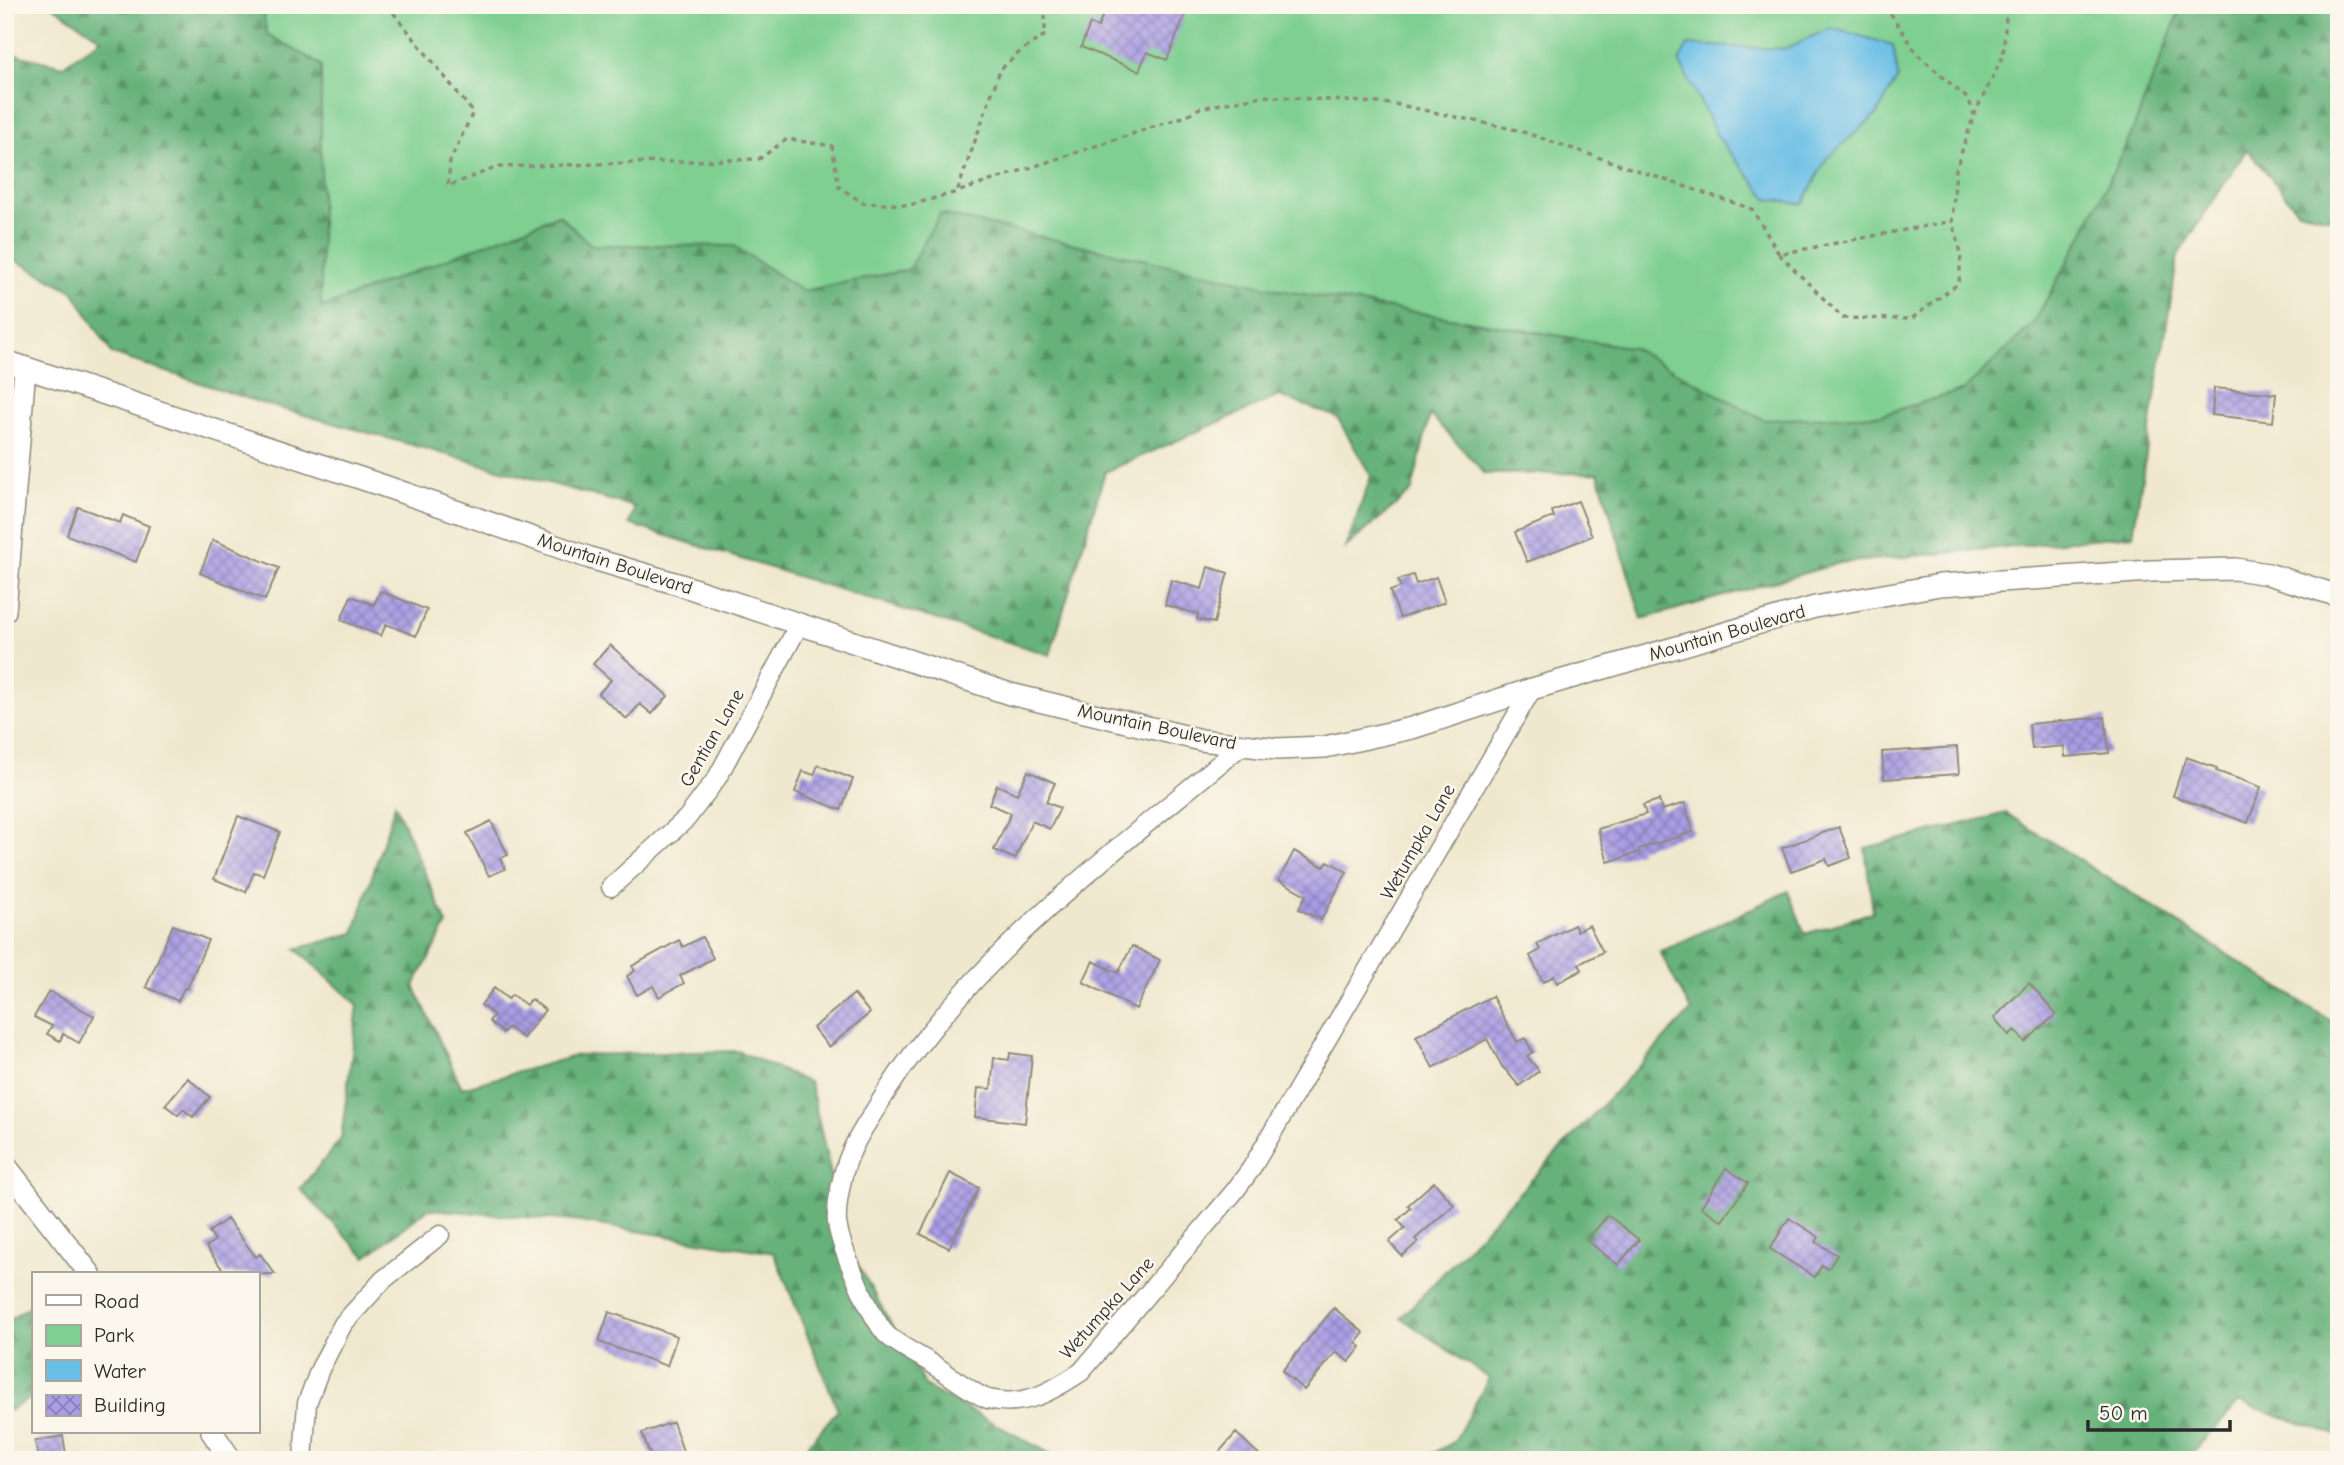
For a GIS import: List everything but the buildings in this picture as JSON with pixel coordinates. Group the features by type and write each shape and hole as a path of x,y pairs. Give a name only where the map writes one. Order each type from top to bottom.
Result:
{"street":[{"path":"5,611 15,364"},
{"name":"Mountain Boulevard","path":"15,364 384,486 590,558 681,584 1010,694 1202,740 1277,749 1325,747 1412,727 1815,607 1940,585 2151,571 2235,569 2268,574 2339,596"},
{"name":"Gentian Lane","path":"611,887 687,818 717,778 800,623"},
{"name":"Wetumpka Lane","path":"1242,745 1053,904 950,1007 906,1062 869,1116 853,1147 842,1176 837,1223 850,1266 863,1293 886,1334 987,1399 1026,1401 1057,1388 1081,1372 1234,1192 1251,1169 1532,690"},
{"path":"5,1165 88,1272"},
{"path":"303,1460 307,1403 320,1369 343,1324 383,1280 440,1235"},
{"path":"213,1434 231,1460"}],"path":[{"path":"387,5 473,112 450,161 448,186 497,167 759,159 787,139 832,146 839,187 863,203 910,205 1183,117 1200,108 1263,96 1395,104 1517,130 1752,209 1779,254 1843,318 1911,319 1959,283 1961,253 1952,221 1956,169 1974,115 2003,57 2007,5"},
{"path":"957,191 1000,70 1021,50 1045,35 1045,5"},
{"path":"1885,5 1918,55 1969,100 1974,115"},
{"path":"1779,254 1952,221"}],"green space":[{"path":"51,5 262,5 267,34 321,65 321,308 559,215 591,245 734,246 803,291 908,270 940,214 1290,292 1633,348 1764,420 1880,415 1964,390 2033,324 2083,234 2130,137 2182,5 2339,5 2339,220 2298,211 2247,149 2178,255 2133,535 1840,563 1642,619 1598,473 1485,474 1430,414 1412,491 1346,547 1371,476 1337,417 1279,396 1105,472 1050,655 629,524 635,507 261,403 112,354 73,291 5,255 5,52 63,66 101,39"},
{"path":"262,5 2182,5 2130,137 2083,234 2033,324 1964,390 1880,415 1764,420 1633,348 1290,292 908,270 803,291 734,246 591,245 559,215 321,308 321,65 266,34"},
{"path":"395,804 447,924 414,986 462,1088 578,1055 738,1051 810,1083 847,1245 926,1387 1062,1460 795,1460 838,1410 774,1253 574,1221 428,1209 366,1257 300,1189 341,1139 358,1005 296,949 354,933"},
{"path":"2006,813 2339,1026 2339,1436 2239,1402 2187,1460 1421,1460 1454,1442 1489,1378 1401,1318 1691,1011 1660,952 1788,891 1805,934 1873,912 1865,848"},
{"path":"32,1305 32,1398 5,1413 5,1323"}],"water":[{"path":"1831,28 1893,45 1898,77 1877,114 1826,159 1803,204 1768,199 1719,139 1679,61 1688,45 1784,49"}]}
